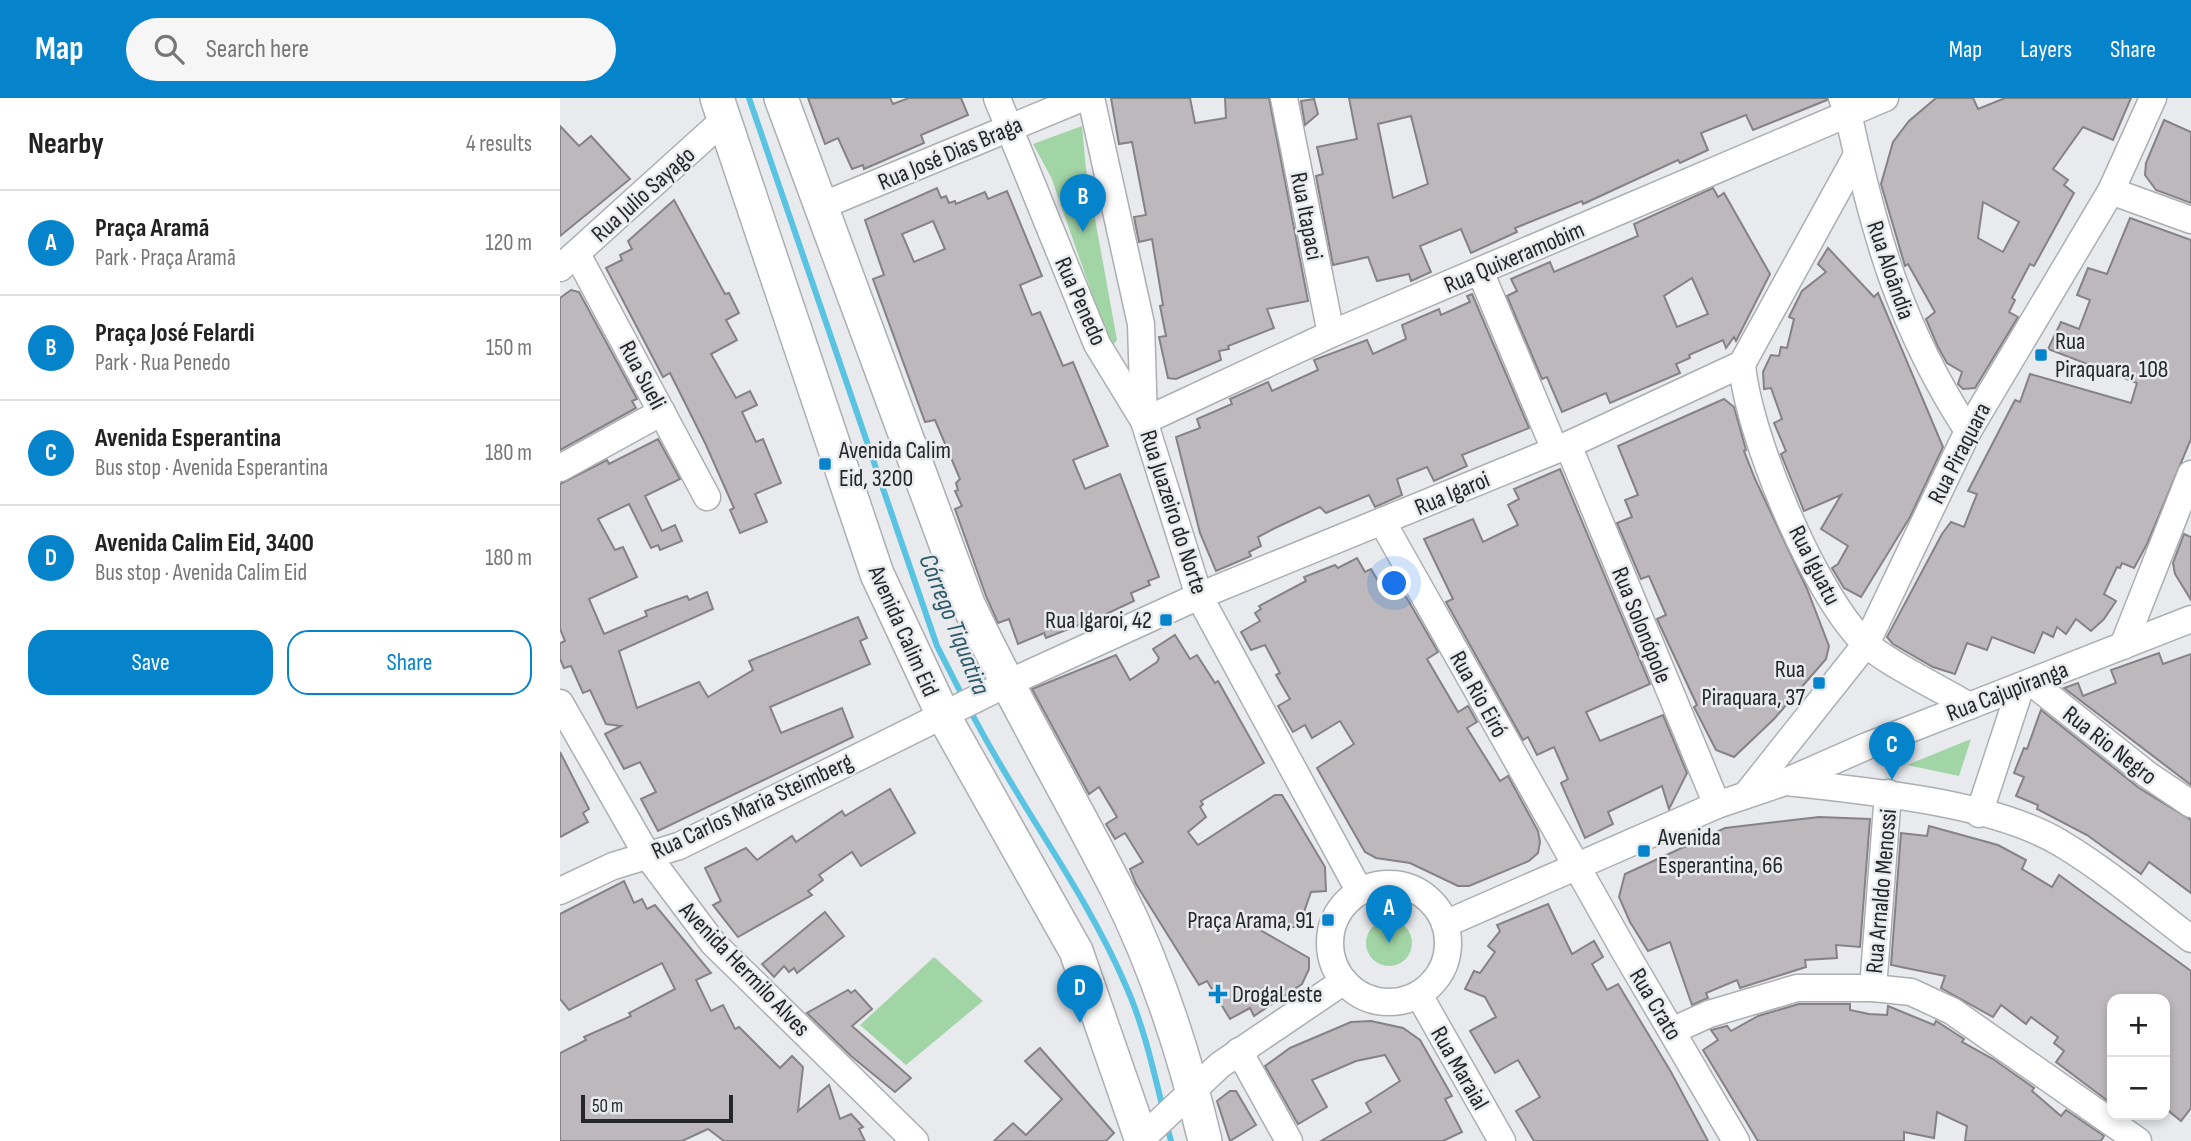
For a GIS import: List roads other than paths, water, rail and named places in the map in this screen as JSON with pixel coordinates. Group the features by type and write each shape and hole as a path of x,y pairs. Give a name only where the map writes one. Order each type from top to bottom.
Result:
{"main road":[{"path":"781,98 819,207 968,604 992,690 1119,892 1156,979 1184,1098 1205,1141"},
{"name":"Avenida Calim Eid","path":"721,108 877,574 1076,951 1144,1136"}],"street":[{"name":"Rua Penedo","path":"997,98 1097,344 1144,421"},
{"name":"Rua José Dias Braga","path":"819,207 1082,98"},
{"name":"Rua Juazeiro do Norte","path":"1091,98 1141,324 1144,421 1199,596 1360,892"},
{"name":"Rua Itapaci","path":"1284,98 1331,334"},
{"name":"Rua Quixeramobim","path":"1144,421 1331,334 1480,271 1845,105 1885,98"},
{"name":"Rua Piraquara","path":"1746,795 1866,644 1968,431 2111,191 2153,98"},
{"name":"Rua Aloândia","path":"1845,105 1874,230 1900,306 1935,380 1968,431"},
{"name":"Rua Julio Sayago","path":"569,261 721,108"},
{"path":"1742,364 1857,155"},
{"path":"2111,191 2191,220"},
{"name":"Rua Sueli","path":"569,261 662,412 707,497"},
{"name":"Rua Solonópole","path":"1480,271 1561,447 1717,806"},
{"name":"Rua Igaroi","path":"948,713 992,690 1199,596 1383,523 1561,447 1742,364"},
{"name":"Rua Iguatu","path":"1742,364 1753,418 1778,486 1816,576 1843,620 1866,644 1969,706"},
{"path":"560,468 662,412"},
{"path":"2123,646 2191,474"},
{"name":"Rua Rio Eiró","path":"1383,523 1576,866"},
{"name":"Rua Cajupiranga","path":"1445,923 1717,806 1785,782 1867,746 2191,619"},
{"path":"1979,814 2026,684"},
{"name":"Rua Rio Negro","path":"2026,684 2191,804"},
{"name":"Avenida Hermilo Alves","path":"560,703 647,855 713,943 915,1141"},
{"name":"Rua Carlos Maria Steimberg","path":"560,891 613,866 679,846 948,713"},
{"path":"1785,782 1888,793 2022,825 2060,842 2191,939"},
{"name":"Rua Arnaldo Menossi","path":"1873,988 1888,793"},
{"name":"Rua Crato","path":"1576,866 1736,1141"},
{"path":"1390,885 1419,892 1435,905 1445,923 1449,939 1445,963 1432,985 1419,995 1396,1002 1371,1000 1343,981 1334,966 1331,933 1341,909 1360,892 1390,885"},
{"path":"1144,1136 1239,1051 1343,981"},
{"path":"1672,1031 1709,1014 1797,988 1873,988 1911,992 1952,1011 2138,1141"},
{"name":"Rua Maraial","path":"1419,995 1502,1141"},
{"path":"1239,1051 1289,1141"}],"waterway":[{"name":"Córrego Tiquatira","path":"749,98 937,646 964,699"},
{"name":"Córrego Tiquatira","path":"969,708 1008,778 1071,880 1109,950 1138,1015 1163,1109"},
{"name":"Córrego Tiquatira","path":"1167,1126 1171,1141"}],"place":[{"name":"Praça José Felardi","path":"1083,232"},
{"name":"Rua Piraquara, 108","path":"2041,355"},
{"name":"Avenida Calim Eid, 3200","path":"825,464"},
{"name":"Rua Igaroi, 42","path":"1166,620"},
{"name":"Rua Piraquara, 37","path":"1819,683"},
{"name":"Avenida Esperantina","path":"1892,780"},
{"name":"Avenida Esperantina, 66","path":"1644,851"},
{"name":"Praça Arama, 91","path":"1328,920"},
{"name":"Praça Aramã","path":"1389,943"},
{"name":"DrogaLeste","path":"1218,994"},
{"name":"Avenida Calim Eid, 3400","path":"1080,1023"}]}
